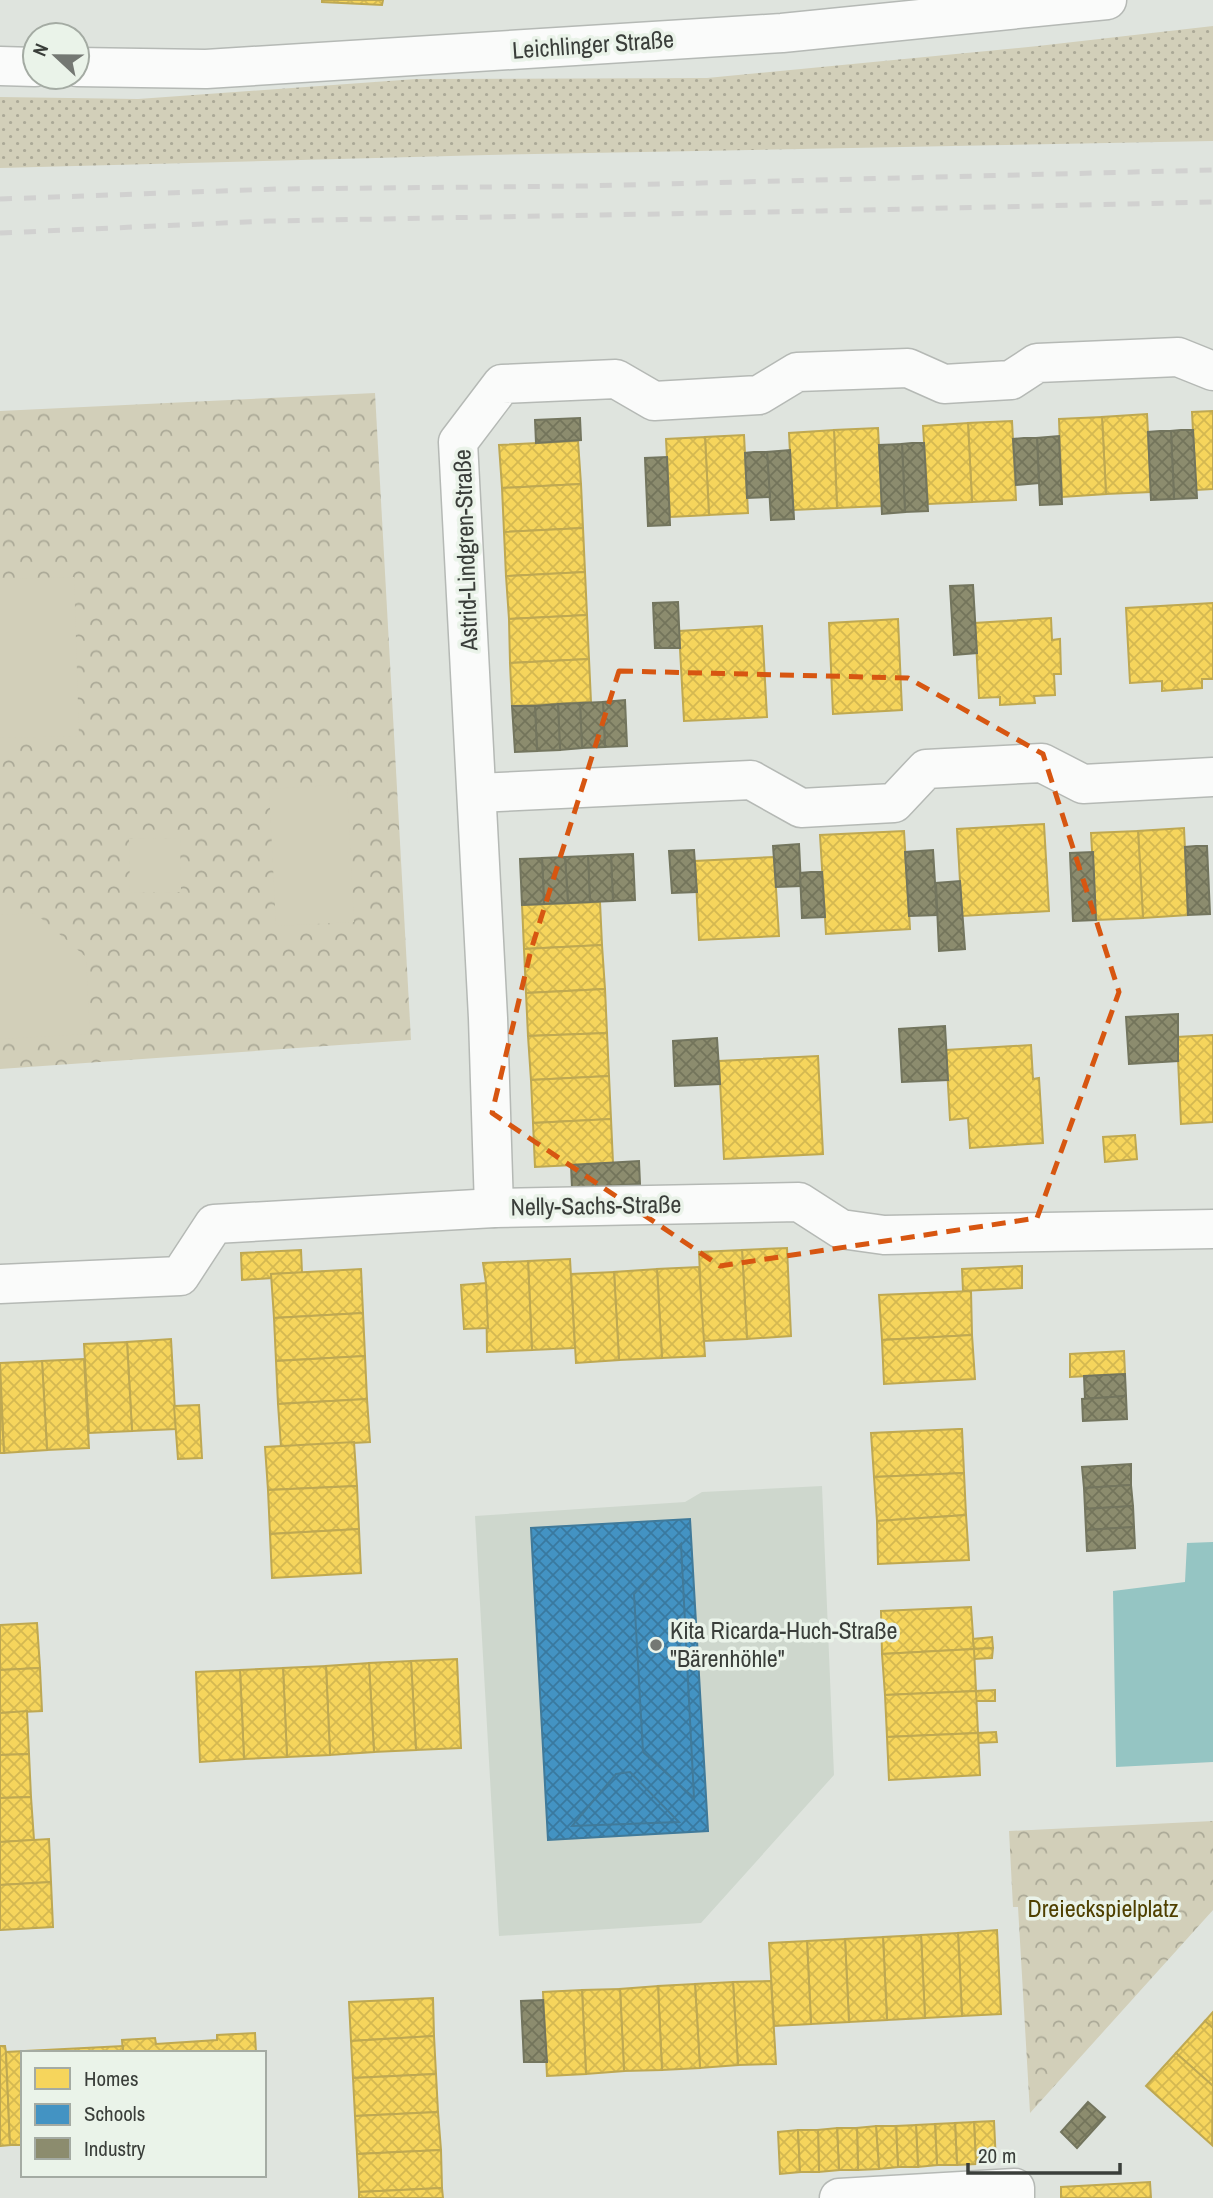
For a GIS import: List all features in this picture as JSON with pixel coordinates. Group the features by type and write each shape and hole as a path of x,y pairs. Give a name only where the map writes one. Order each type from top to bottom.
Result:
{"street":[{"name":"Leichlinger Straße","path":"91,67 206,69 782,33 1107,0"},
{"path":"0,66 21,67"},
{"name":"Astrid-Lindgren-Straße","path":"494,1208 477,793 458,442 502,384 616,379 654,401 759,395 797,372 908,368 944,384 1011,380 1037,363 1178,357 1213,371"},
{"path":"477,793 751,780 800,808 894,803 926,769 1042,763 1083,784 1213,777"},
{"name":"Nelly-Sachs-Straße","path":"0,1284 180,1276 215,1224 494,1208 799,1202 841,1229 884,1236 1213,1228"},
{"path":"839,2198 1015,2188 1015,2198"}],"highlighted area":[{"path":"619,671 908,678 1043,754 1119,992 1037,1218 720,1266 492,1113 531,950"}],"shaded area":[{"name":"Kita Ricarda-Huch-Straße \"Bärenhöhle\"","path":"822,1486 834,1775 701,1923 499,1936 475,1516 685,1502 702,1492"}],"green space":[{"path":"1213,26 1213,141 488,155 0,168 0,97 138,99 416,79 707,78"},
{"path":"375,393 411,1040 0,1069 0,411"},
{"path":"74,577 79,736 0,738 0,579"},
{"path":"347,784 354,922 276,926 269,789"},
{"path":"180,838 181,892 130,893 129,839"},
{"path":"35,913 86,957 90,1034 0,1039 0,915"},
{"name":"Dreieckspielplatz","path":"1213,1821 1213,1910 1030,2113 1018,1907 1013,1907 1009,1831"}],"water":[{"path":"1213,1542 1213,1762 1116,1767 1113,1591 1185,1582 1187,1543"}],"building: Homes":[{"path":"322,0 383,0 382,5"},
{"path":"1213,411 1213,489 1196,490 1192,412"},
{"path":"1147,414 1151,492 1106,494 1102,417"},
{"path":"1102,417 1106,494 1062,497 1059,419"},
{"path":"1012,421 1016,500 972,502 968,423"},
{"path":"968,423 972,502 928,504 923,426"},
{"path":"878,428 882,506 837,508 834,430"},
{"path":"834,430 837,508 793,510 789,433"},
{"path":"744,435 748,513 709,515 705,437"},
{"path":"705,437 709,515 670,517 666,439"},
{"path":"578,441 581,484 502,488 499,445"},
{"path":"581,484 583,528 504,532 502,488"},
{"path":"583,528 585,572 506,576 504,532"},
{"path":"585,572 587,615 509,619 506,576"},
{"path":"1213,603 1213,679 1202,679 1202,688 1162,691 1162,681 1130,683 1126,608"},
{"path":"587,615 589,659 510,663 509,619"},
{"path":"1051,618 1052,640 1060,639 1061,674 1054,674 1055,695 1034,696 1035,703 1000,705 1000,697 979,698 975,623"},
{"path":"898,619 902,710 833,714 829,623"},
{"path":"762,626 767,717 684,721 679,631"},
{"path":"589,659 591,702 512,706 510,663"},
{"path":"1044,824 1049,911 962,916 957,829"},
{"path":"1184,828 1188,915 1143,918 1138,831"},
{"path":"904,831 910,929 826,934 820,835"},
{"path":"1138,831 1143,918 1096,920 1091,833"},
{"path":"774,857 779,936 699,940 695,861"},
{"path":"600,902 602,945 524,949 522,905"},
{"path":"602,945 605,989 526,993 524,949"},
{"path":"605,989 607,1033 528,1036 526,993"},
{"path":"607,1033 609,1076 531,1080 528,1036"},
{"path":"1213,1035 1213,1122 1181,1124 1177,1037"},
{"path":"1031,1045 1033,1079 1039,1078 1043,1143 970,1148 968,1118 950,1120 946,1050"},
{"path":"818,1056 823,1154 724,1159 719,1061"},
{"path":"609,1076 611,1119 533,1123 531,1080"},
{"path":"611,1119 613,1163 535,1167 533,1123"},
{"path":"1135,1135 1137,1159 1105,1162 1103,1137"},
{"path":"787,1248 791,1336 747,1339 742,1250"},
{"path":"301,1250 302,1273 271,1274 272,1278 242,1280 241,1253"},
{"path":"742,1250 747,1339 703,1341 699,1252"},
{"path":"570,1259 575,1348 532,1350 528,1261"},
{"path":"528,1261 532,1350 487,1352 483,1263"},
{"path":"1022,1266 1022,1288 963,1291 962,1269"},
{"path":"699,1267 705,1356 662,1358 657,1269"},
{"path":"361,1269 363,1313 274,1318 271,1274"},
{"path":"657,1269 662,1358 619,1360 614,1272"},
{"path":"614,1272 619,1360 576,1363 571,1274"},
{"path":"486,1283 488,1328 464,1329 461,1285"},
{"path":"971,1291 972,1335 882,1340 879,1295"},
{"path":"363,1313 365,1356 276,1361 274,1318"},
{"path":"972,1335 975,1379 884,1384 882,1340"},
{"path":"171,1339 176,1429 132,1431 127,1342"},
{"path":"127,1342 132,1431 89,1433 84,1344"},
{"path":"1124,1351 1125,1374 1070,1377 1070,1354"},
{"path":"365,1356 367,1399 278,1404 276,1361"},
{"path":"84,1359 89,1448 47,1450 42,1361"},
{"path":"42,1361 47,1450 4,1453 0,1363"},
{"path":"0,1385 4,1453 0,1453"},
{"path":"367,1399 370,1442 281,1447 278,1404"},
{"path":"199,1405 202,1458 178,1459 174,1406"},
{"path":"962,1429 964,1473 874,1477 871,1433"},
{"path":"354,1442 357,1486 268,1490 265,1447"},
{"path":"964,1473 966,1515 877,1521 874,1477"},
{"path":"357,1486 359,1529 270,1534 268,1490"},
{"path":"966,1515 969,1560 878,1564 877,1521"},
{"path":"359,1529 361,1573 272,1578 270,1534"},
{"path":"971,1607 974,1649 882,1654 881,1611"},
{"path":"37,1623 40,1668 0,1670 0,1625"},
{"path":"992,1637 993,1648 974,1649 973,1639"},
{"path":"993,1648 992,1658 974,1659 974,1649"},
{"path":"974,1649 976,1691 885,1695 882,1654"},
{"path":"457,1659 461,1748 416,1750 411,1661"},
{"path":"411,1661 416,1750 374,1752 369,1663"},
{"path":"369,1663 374,1752 330,1755 326,1666"},
{"path":"326,1666 330,1755 287,1757 283,1668"},
{"path":"40,1668 42,1711 0,1713 0,1670"},
{"path":"283,1668 287,1757 244,1759 240,1670"},
{"path":"240,1670 244,1759 200,1762 196,1672"},
{"path":"995,1690 995,1701 976,1701 976,1691"},
{"path":"976,1691 978,1733 887,1737 885,1695"},
{"path":"27,1711 29,1754 0,1755 0,1713"},
{"path":"996,1732 997,1742 978,1743 978,1733"},
{"path":"978,1733 980,1775 889,1780 887,1737"},
{"path":"29,1754 31,1797 0,1798 0,1755"},
{"path":"31,1797 34,1840 0,1842 0,1798"},
{"path":"49,1839 51,1882 0,1885 0,1842"},
{"path":"51,1882 53,1927 0,1930 0,1885"},
{"path":"997,1930 1001,2014 962,2016 958,1933"},
{"path":"958,1933 962,2016 925,2018 921,1935"},
{"path":"921,1935 925,2018 887,2020 883,1937"},
{"path":"883,1937 887,2020 849,2022 845,1939"},
{"path":"845,1939 849,2022 811,2024 807,1941"},
{"path":"807,1941 811,2024 774,2026 769,1943"},
{"path":"771,1981 776,2064 738,2065 733,1982"},
{"path":"733,1982 738,2065 700,2068 695,1984"},
{"path":"695,1984 700,2068 662,2070 658,1986"},
{"path":"658,1986 662,2070 624,2071 620,1989"},
{"path":"620,1989 624,2071 586,2074 582,1990"},
{"path":"582,1990 586,2074 547,2076 543,1992"},
{"path":"433,1998 434,2036 351,2041 349,2002"},
{"path":"1213,2012 1213,2028 1205,2021"},
{"path":"1205,2021 1213,2028 1213,2086 1176,2053"},
{"path":"255,2033 256,2051 123,2051 122,2040 155,2038 156,2044 217,2040 217,2035"},
{"path":"434,2036 436,2074 353,2078 351,2041"},
{"path":"0,2046 5,2046 6,2052 10,2145 0,2146"},
{"path":"123,2046 123,2051 26,2051"},
{"path":"21,2051 21,2145 10,2145 6,2052"},
{"path":"1176,2053 1213,2086 1212,2145 1146,2086"},
{"path":"436,2074 438,2112 355,2116 353,2078"},
{"path":"438,2112 441,2150 357,2154 355,2116"},
{"path":"994,2121 996,2163 976,2164 974,2122"},
{"path":"974,2122 976,2164 957,2165 955,2123"},
{"path":"955,2123 957,2165 937,2165 935,2124"},
{"path":"935,2124 937,2165 918,2167 916,2125"},
{"path":"916,2125 918,2167 898,2167 896,2126"},
{"path":"876,2126 896,2126 898,2167 879,2169"},
{"path":"876,2126 879,2169 858,2170 857,2128"},
{"path":"837,2128 857,2128 858,2170 839,2170"},
{"path":"837,2128 839,2170 819,2172 818,2130"},
{"path":"798,2130 800,2172 780,2174 778,2132"},
{"path":"798,2130 818,2130 819,2172 800,2172"},
{"path":"441,2150 442,2188 359,2192 357,2154"},
{"path":"1150,2182 1151,2198 1061,2198 1061,2187"},
{"path":"442,2188 443,2198 359,2198 359,2192"}],"building: Schools":[{"path":"690,1519 708,1831 548,1840 531,1528"},
{"path":"681,1544 694,1798 643,1752 634,1594"},
{"path":"630,1772 679,1822 572,1826 616,1774"}],"building: Industry":[{"path":"580,418 581,440 536,443 535,420"},
{"path":"1193,430 1197,498 1174,499 1171,431"},
{"path":"1171,431 1174,499 1151,500 1148,432"},
{"path":"1059,436 1062,504 1040,505 1037,438"},
{"path":"1037,438 1039,483 1016,485 1013,439"},
{"path":"924,443 928,511 905,512 902,444"},
{"path":"902,444 905,512 882,514 879,445"},
{"path":"790,450 794,519 771,520 767,452"},
{"path":"767,452 770,497 747,498 745,453"},
{"path":"667,457 670,525 648,526 645,458"},
{"path":"973,585 977,653 954,655 950,586"},
{"path":"678,602 680,648 655,648 653,603"},
{"path":"625,700 627,746 605,747 603,702"},
{"path":"603,702 605,747 582,748 580,703"},
{"path":"580,703 582,748 560,750 558,704"},
{"path":"558,704 560,750 537,751 535,706"},
{"path":"512,706 535,706 537,751 515,752"},
{"path":"799,844 801,886 776,887 773,846"},
{"path":"1207,846 1210,914 1188,915 1185,847"},
{"path":"694,850 697,892 672,893 669,851"},
{"path":"933,850 937,915 909,916 905,852"},
{"path":"1093,852 1096,920 1073,921 1070,853"},
{"path":"633,854 635,900 613,901 611,855"},
{"path":"611,855 613,901 590,902 588,856"},
{"path":"588,856 590,902 568,903 565,857"},
{"path":"565,857 568,903 544,904 542,858"},
{"path":"542,858 544,904 522,905 520,859"},
{"path":"822,872 825,917 802,918 800,873"},
{"path":"960,881 965,949 939,951 936,883"},
{"path":"1178,1014 1178,1061 1129,1064 1126,1017"},
{"path":"945,1026 948,1080 902,1082 899,1029"},
{"path":"717,1038 720,1084 675,1086 673,1041"},
{"path":"639,1161 640,1184 572,1188 571,1165"},
{"path":"1125,1374 1126,1396 1085,1399 1084,1376"},
{"path":"1126,1396 1127,1419 1083,1421 1082,1399"},
{"path":"1131,1464 1131,1485 1084,1488 1082,1467"},
{"path":"1131,1485 1133,1506 1085,1509 1084,1488"},
{"path":"1133,1506 1134,1527 1086,1530 1085,1509"},
{"path":"1134,1527 1135,1548 1087,1551 1086,1530"},
{"path":"543,2000 547,2062 524,2062 521,2001"},
{"path":"1088,2102 1105,2117 1077,2148 1061,2132"}],"railway":[{"path":"0,199 276,189 583,186 1213,170"},
{"path":"0,233 269,221 1213,202"}],"place":[{"name":"Kita Ricarda-Huch-Straße \"Bärenhöhle\"","path":"656,1645"}]}
